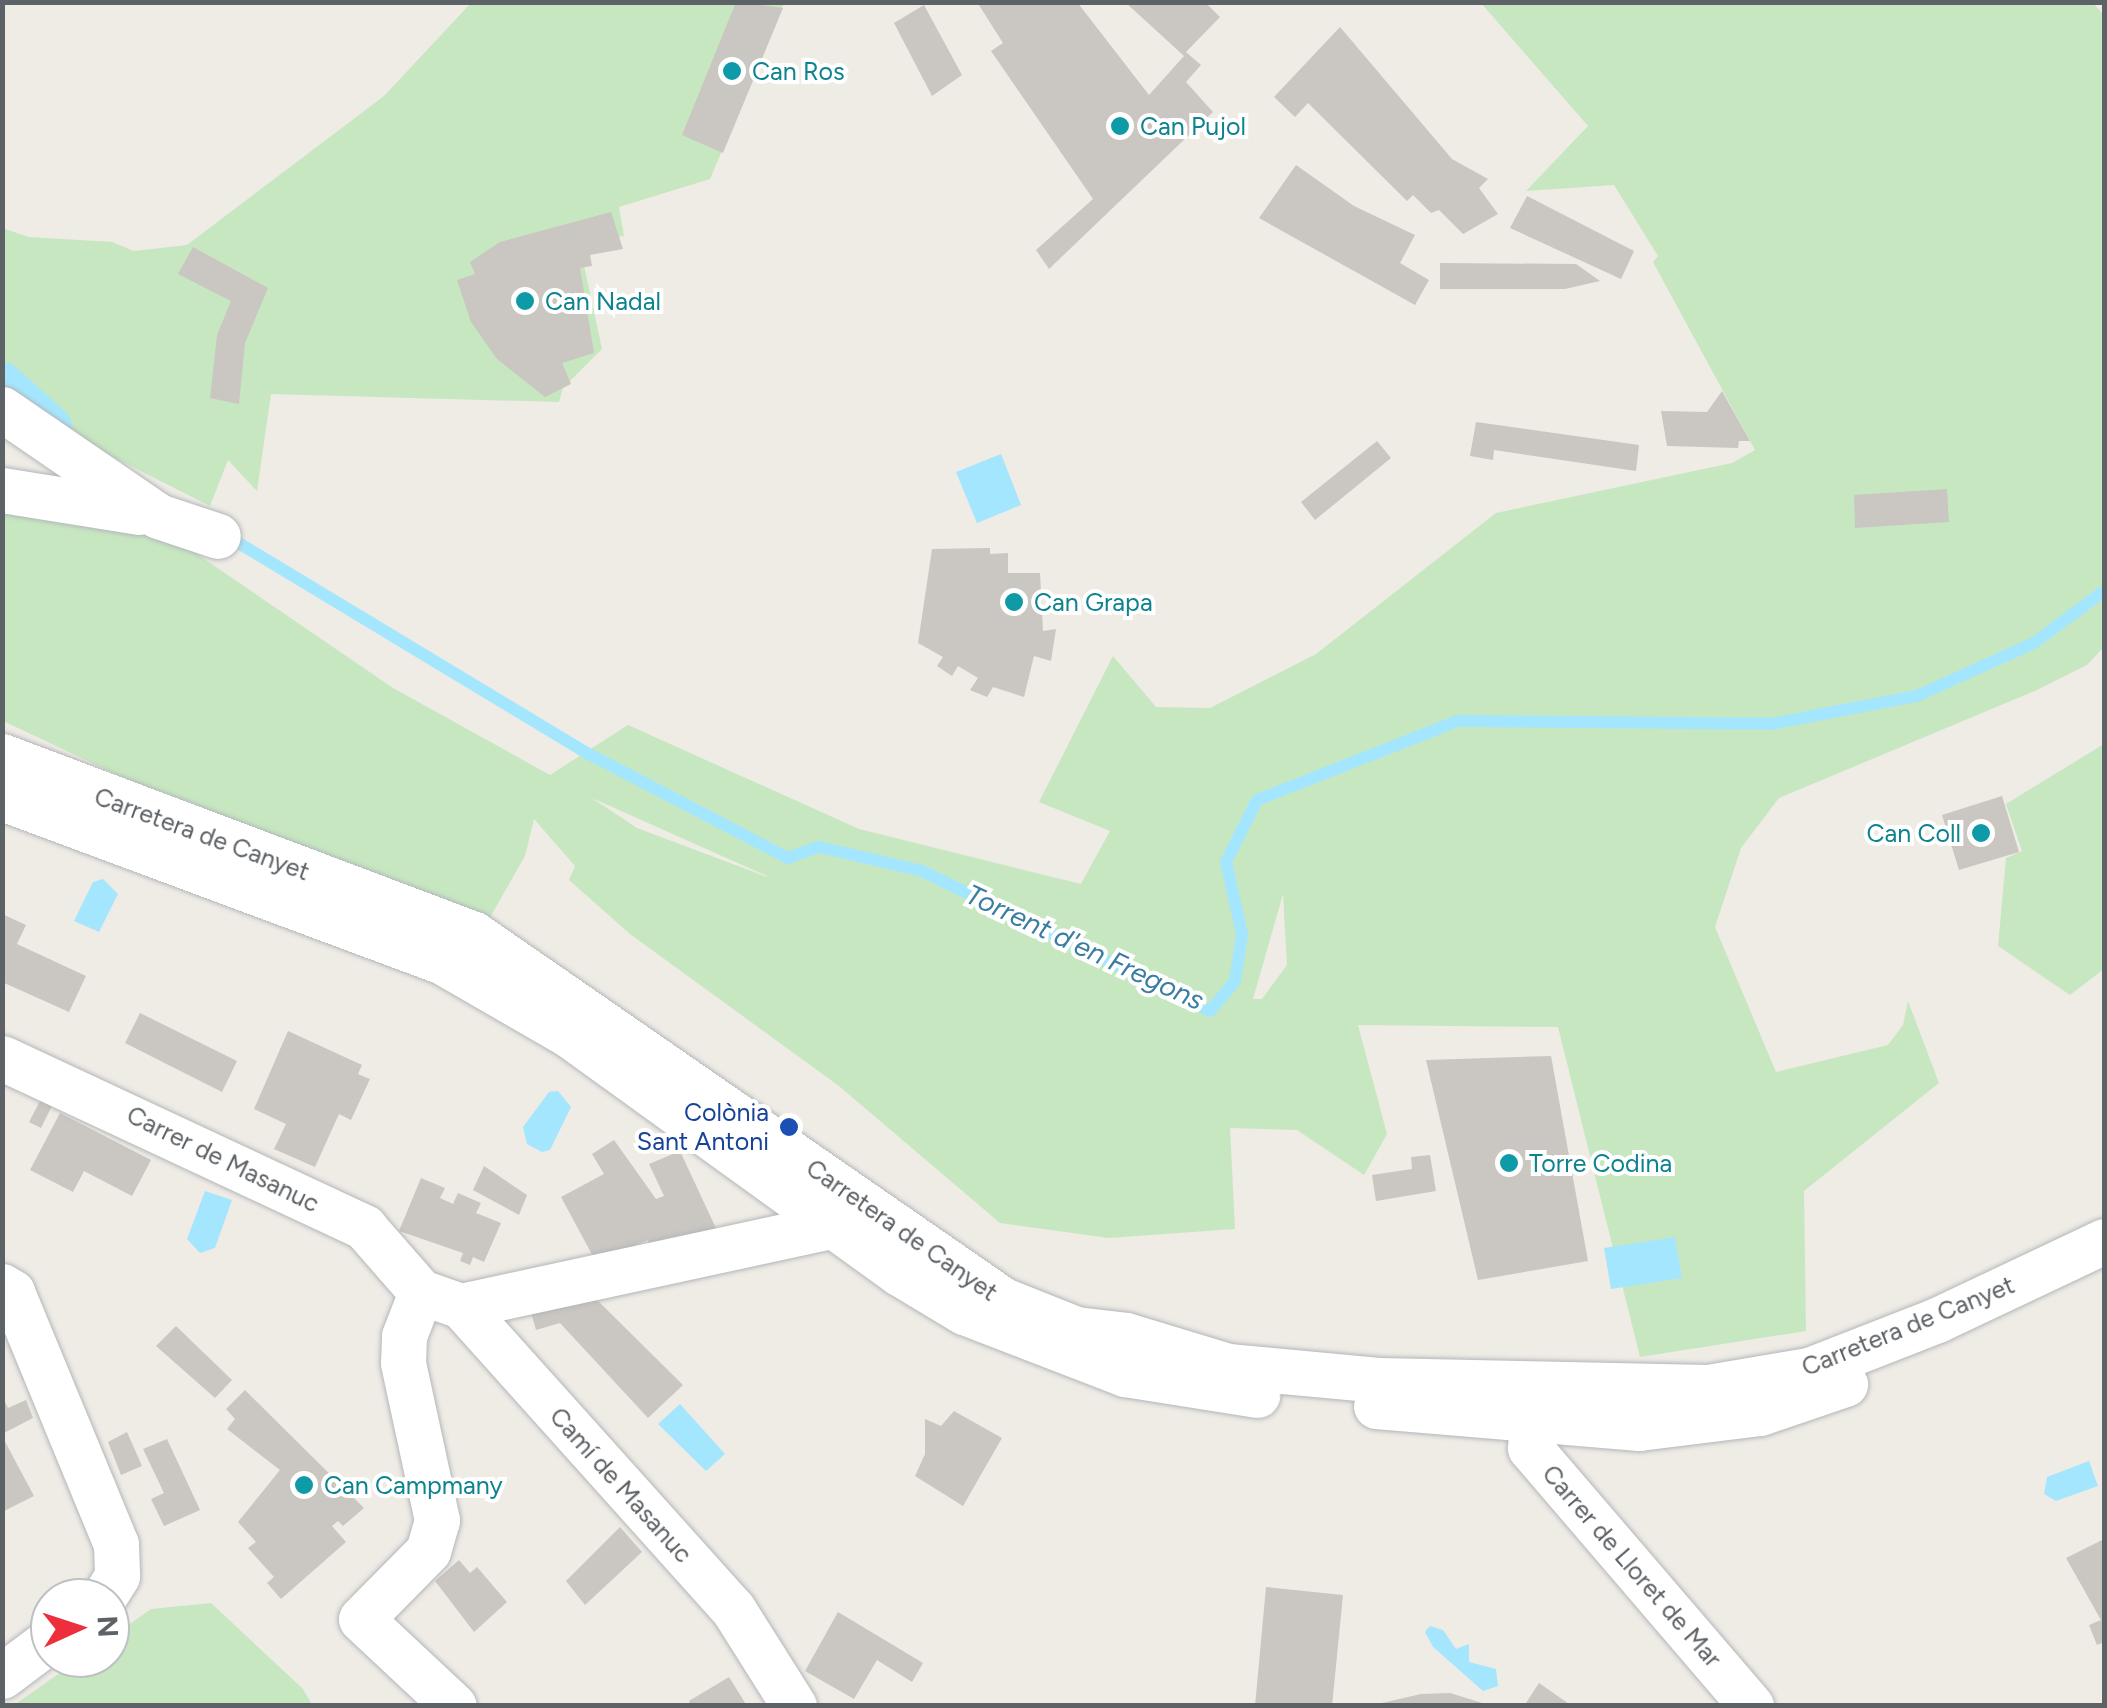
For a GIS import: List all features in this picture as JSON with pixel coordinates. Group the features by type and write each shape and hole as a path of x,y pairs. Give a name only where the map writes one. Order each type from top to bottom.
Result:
{"street":[{"path":"2,409 158,516"},
{"path":"2,490 158,516 218,536"},
{"name":"Carretera de Canyet","path":"2,756 474,934 1003,1300 1076,1329 1126,1335 1228,1366 1378,1380 1654,1390 1808,1370 2104,1241"},
{"name":"Carretera de Canyet","path":"2,798 441,961 569,1035 836,1228 964,1312 1124,1374 1187,1388 1639,1428 1760,1413 1810,1399 2104,1275"},
{"name":"Carrer de Masanuc","path":"2,1058 364,1227 441,1299"},
{"path":"454,1706 361,1618 428,1550 437,1520 403,1363 404,1336 441,1299 836,1228 856,1221 970,1296 1003,1300"},
{"path":"2,1286 12,1292 116,1544 117,1578"},
{"name":"Camí de Masanuc","path":"441,1299 733,1609 794,1706"},
{"path":"1378,1380 1396,1392 1502,1400 1520,1406 1532,1421 1544,1408 1698,1406 1778,1388 1808,1370"},
{"name":"Carrer de Lloret de Mar","path":"1532,1421 1530,1448 1751,1706"},
{"path":"2,1676 30,1655"}],"green space":[{"path":"2092,2 2104,15 2104,647 2087,665 2037,690 1779,798 1741,848 1715,927 1776,1072 1888,1045 1903,1025 1908,1001 1939,1083 1804,1191 1806,1331 1640,1357 1558,1027 1358,1025 1387,1134 1364,1175 1297,1130 1230,1128 1235,1229 1109,1238 1000,1223 839,1086 630,934 569,880 575,866 534,819 525,856 489,919 139,785 3,721 3,506 175,539 393,688 550,775 628,725 859,829 1081,884 1110,831 1039,802 1113,656 1156,707 1210,708 1316,654 1496,513 1732,463 1755,450 1653,262 1658,256 1614,185 1526,191 1588,126 1481,3","holes":["592,798 767,876 767,877 637,828","1283,894 1287,965 1262,999 1253,999"]},
{"path":"471,3 784,3 710,179 619,207 624,236 579,242 602,349 563,388 559,402 271,394 257,491 228,460 210,506 85,443 3,376 2,228 29,237 112,242 134,251 187,245 384,96"},
{"path":"2104,744 2104,969 2070,995 1998,946 2006,858 2022,851 2006,804"},
{"path":"211,1603 303,1689 312,1705 14,1705 52,1678 130,1678 130,1624 151,1609"}],"water":[{"path":"1001,454 1021,505 977,523 956,472"},
{"path":"103,879 118,894 99,932 74,921 93,882"},
{"path":"558,1091 571,1107 550,1150 542,1152 527,1144 523,1127 549,1092"},
{"path":"205,1191 232,1200 215,1248 200,1253 187,1239"},
{"path":"1675,1237 1682,1278 1611,1289 1604,1248"},
{"path":"680,1404 725,1454 706,1471 658,1424"},
{"path":"2089,1461 2098,1486 2056,1501 2044,1494 2047,1477"},
{"path":"1430,1626 1443,1630 1456,1649 1469,1644 1469,1662 1496,1669 1498,1686 1483,1691 1433,1647 1425,1632"}],"building":[{"name":"Can Ros","path":"736,2 783,8 723,153 682,135"},
{"name":"Can Pujol","path":"977,2 1077,2 1149,95 1184,56 1125,2 1205,2 1220,17 1186,52 1201,65 1186,82 1213,112 1049,269 1036,250 1093,199 991,51 1003,43"},
{"path":"924,5 962,75 932,96 894,23"},
{"path":"1340,27 1452,159 1488,179 1479,188 1498,214 1463,234 1439,210 1431,213 1413,195 1407,201 1308,103 1295,117 1274,97"},
{"path":"1296,165 1354,206 1415,235 1400,263 1429,280 1415,305 1259,218"},
{"path":"1527,196 1634,251 1621,279 1510,228"},
{"name":"Can Nadal","path":"611,212 623,249 590,255 592,266 580,268 594,353 562,363 571,384 545,397 497,359 471,322 457,280 475,274 470,262 500,242"},
{"path":"193,247 268,288 245,343 239,404 210,398 217,335 231,301 178,274"},
{"path":"1440,263 1576,264 1600,281 1565,289 1440,289"},
{"path":"1722,391 1750,441 1739,441 1738,448 1667,446 1661,411 1707,412"},
{"path":"1476,422 1639,445 1636,471 1494,450 1493,460 1470,456"},
{"path":"1377,441 1391,458 1315,520 1301,502"},
{"path":"1947,489 1949,522 1855,528 1854,495"},
{"path":"990,548 990,554 1008,553 1008,573 1040,573 1043,631 1056,629 1051,661 1034,656 1024,697 993,687 987,697 970,690 978,678 958,666 952,676 937,666 943,657 918,643 932,549"},
{"name":"Can Coll","path":"2002,796 2019,852 1959,870 1942,815"},
{"path":"2,914 26,925 17,944 86,976 69,1012 2,982"},
{"path":"140,1013 237,1061 222,1092 125,1043"},
{"path":"288,1031 362,1065 358,1074 370,1079 351,1120 339,1114 315,1167 274,1149 286,1124 254,1109"},
{"name":"Torre Codina","path":"1551,1056 1588,1261 1478,1280 1426,1060"},
{"path":"42,1097 54,1102 41,1128 29,1122"},
{"path":"60,1113 151,1160 132,1196 84,1171 73,1192 30,1170"},
{"path":"614,1140 656,1199 664,1196 649,1164 680,1151 721,1239 650,1252 648,1240 596,1262 561,1197 604,1174 592,1154"},
{"path":"1430,1155 1436,1191 1376,1201 1372,1175 1412,1169 1411,1157"},
{"path":"484,1166 527,1195 519,1215 473,1190"},
{"path":"421,1178 445,1188 440,1198 453,1204 458,1193 481,1203 476,1213 501,1223 484,1262 473,1257 470,1265 460,1261 463,1253 399,1231"},
{"path":"590,1293 683,1385 648,1418 560,1323 536,1330 530,1309"},
{"path":"176,1326 232,1380 215,1398 156,1346"},
{"path":"245,1390 364,1508 343,1526 338,1521 332,1526 346,1542 281,1599 267,1583 274,1577 248,1548 256,1542 238,1522 280,1470 227,1429 235,1419 226,1409"},
{"path":"2,1396 8,1408 26,1400 33,1418 2,1434"},
{"path":"954,1411 1002,1438 963,1506 915,1476 925,1454 925,1419 941,1426"},
{"path":"127,1432 142,1466 121,1475 108,1442"},
{"path":"2,1436 34,1496 2,1512"},
{"path":"167,1439 200,1510 164,1526 151,1499 164,1493 143,1449"},
{"path":"620,1527 642,1552 585,1605 566,1581"},
{"path":"2104,1539 2104,1642 2097,1645 2089,1625 2101,1620 2066,1558"},
{"path":"459,1560 470,1573 477,1567 507,1602 474,1632 435,1581"},
{"path":"1266,1587 1343,1595 1332,1706 1255,1706"},
{"path":"838,1612 923,1663 912,1682 877,1660 854,1699 805,1671"},
{"path":"729,1677 747,1706 691,1706 689,1701"},
{"path":"1539,1683 1572,1706 1524,1706"},
{"path":"1450,1693 1492,1706 1369,1706 1421,1694"}],"waterway":[{"path":"2,383 51,427"},
{"name":"Torrent d'en Fregons","path":"232,539 589,754 788,858 819,847 922,871 1210,1011 1235,981 1242,934 1226,862 1257,800 1458,721 1771,724 1917,696 2034,643 2104,591"}],"place":[{"name":"Can Ros","path":"732,71"},
{"name":"Can Pujol","path":"1120,126"},
{"name":"Can Nadal","path":"525,301"},
{"name":"Can Grapa","path":"1014,602"},
{"name":"Can Coll","path":"1981,833"},
{"name":"Colònia Sant Antoni","path":"789,1127"},
{"name":"Torre Codina","path":"1509,1163"},
{"name":"Can Campmany","path":"304,1485"}]}
